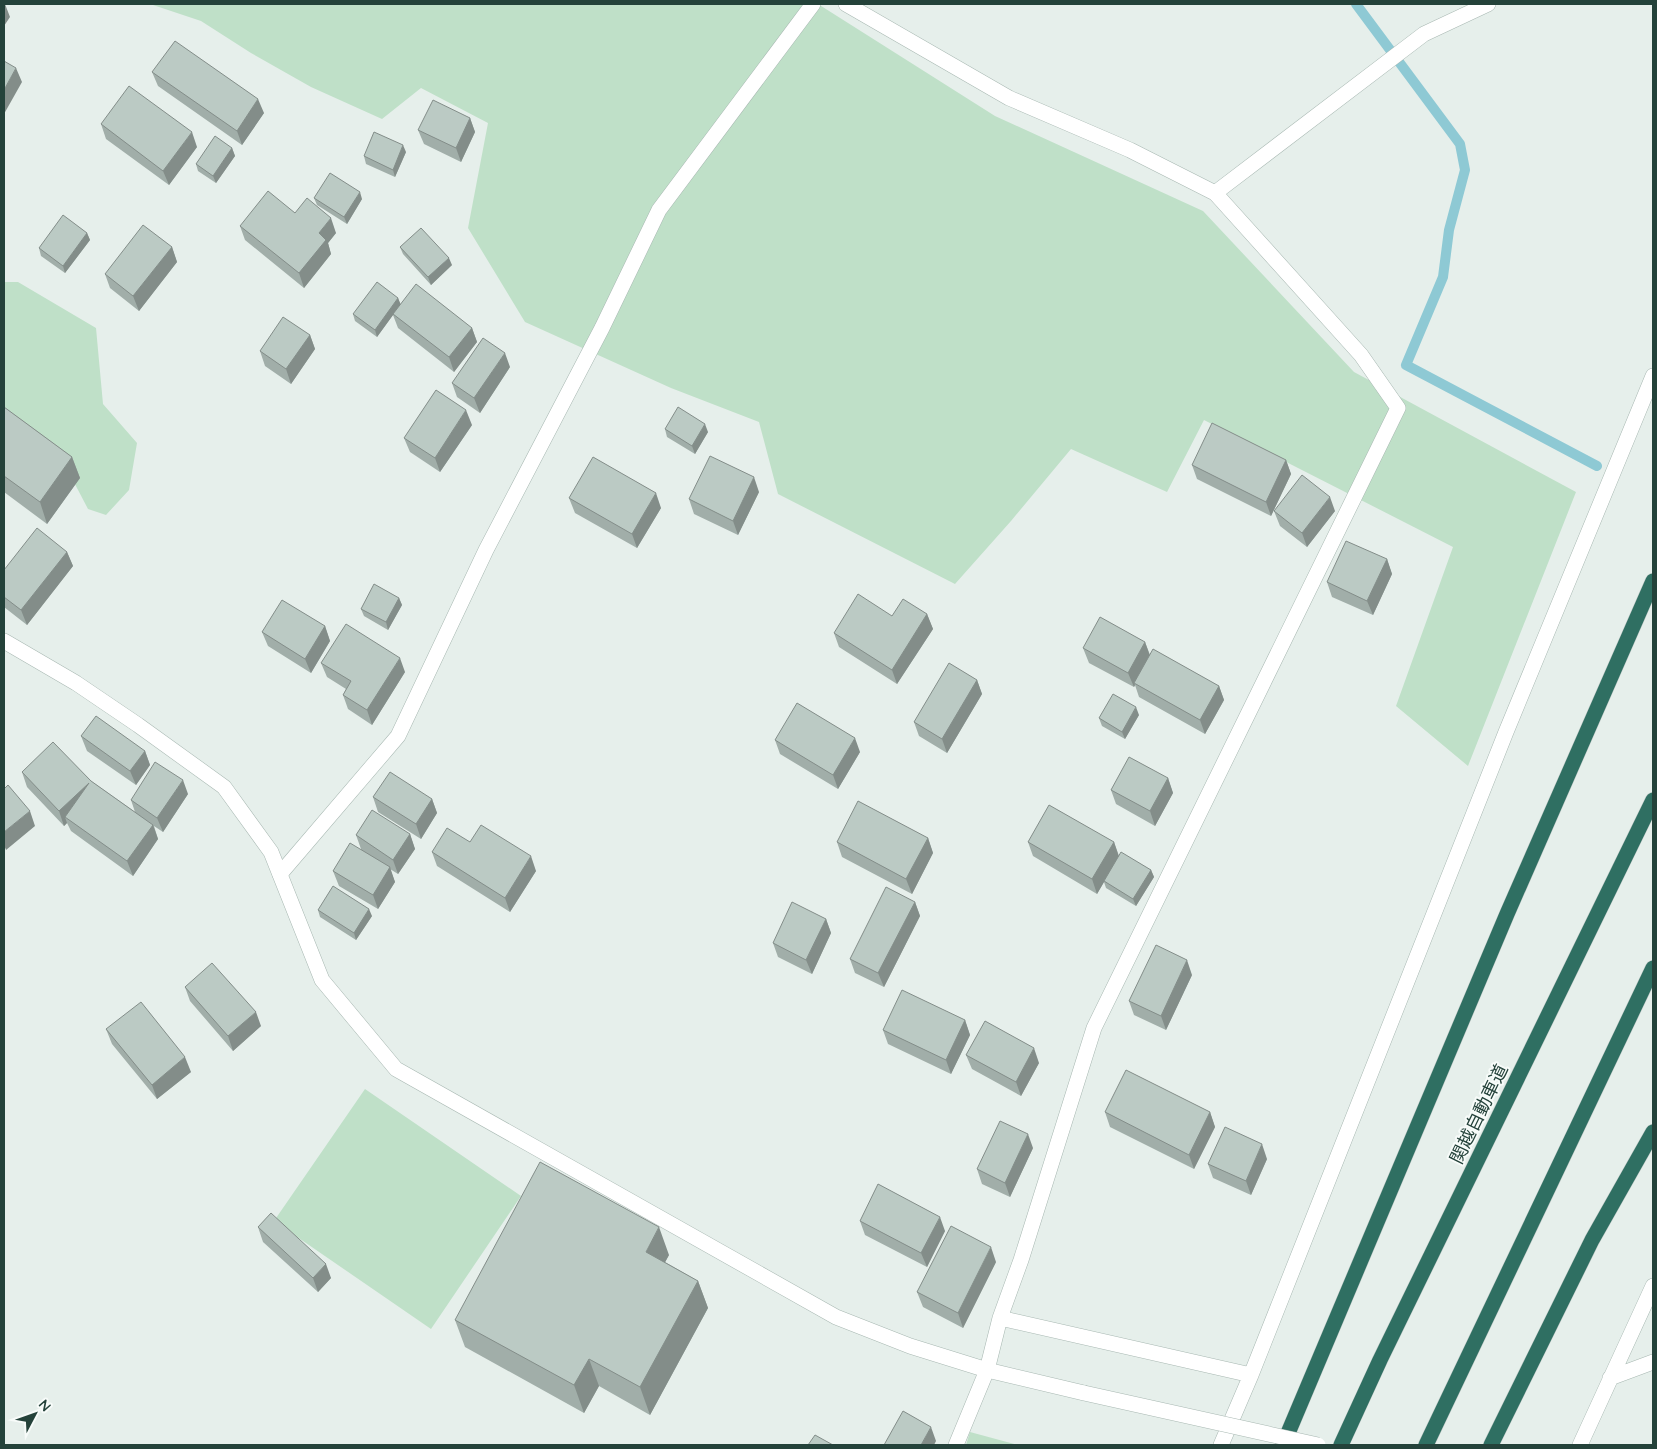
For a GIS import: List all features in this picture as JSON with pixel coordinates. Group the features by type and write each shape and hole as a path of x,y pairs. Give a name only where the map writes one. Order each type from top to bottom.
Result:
{"highway":[{"path":"1283,1445 1507,914 1653,581"},
{"name":"関越自動車道","path":"1341,1445 1380,1360 1653,800"},
{"path":"1426,1445 1653,968"},
{"path":"1491,1445 1592,1240 1653,1132"}],"street":[{"path":"280,874 398,736 486,550 602,328 659,210 813,4"},
{"path":"846,4 1008,98 1130,150 1215,193 1361,355 1398,408 1094,1028 1021,1260 1000,1318 987,1370 956,1445"},
{"path":"1215,193 1424,34 1488,4"},
{"path":"1221,1445 1251,1375 1506,732 1653,376"},
{"path":"4,642 76,683 224,787 271,852 322,980 396,1069 836,1317 910,1346 987,1370 1318,1445"},
{"path":"1580,1445 1653,1286"},
{"path":"1000,1318 1251,1375"},
{"path":"1610,1378 1653,1362"}],"green space":[{"path":"150,4 818,4 995,116 1203,211 1354,372 1576,492 1468,766 1396,706 1453,547 1204,420 1167,492 1071,449 955,584 778,494 759,422 671,388 525,322 468,228 488,123 421,88 382,119 311,87 251,53 201,21"},
{"path":"4,282 18,282 96,328 103,404 137,443 129,490 106,515 88,509 55,446 4,416"},
{"path":"365,1089 521,1196 431,1329 274,1221"},
{"path":"970,1432 1018,1445 966,1445"}],"building":[{"path":"175,41 258,99 237,131 152,72"},
{"path":"4,61 16,68 4,90"},
{"path":"129,86 192,132 163,171 101,124"},
{"path":"433,100 470,118 456,148 418,130"},
{"path":"374,132 403,145 393,170 364,156"},
{"path":"215,136 232,148 213,176 196,164"},
{"path":"330,173 360,192 344,217 314,198"},
{"path":"268,191 295,213 307,198 331,218 319,233 326,240 299,273 240,226"},
{"path":"63,215 87,233 63,266 39,248"},
{"path":"143,225 172,247 133,296 105,274"},
{"path":"421,228 449,258 428,277 400,247"},
{"path":"377,282 398,298 375,330 353,314"},
{"path":"416,284 472,328 449,357 393,314"},
{"path":"283,317 310,335 286,369 260,351"},
{"path":"483,338 505,353 474,398 452,383"},
{"path":"436,390 466,410 435,458 404,438"},
{"path":"4,407 72,457 40,502 4,476"},
{"path":"678,407 705,424 692,446 665,429"},
{"path":"1212,423 1286,460 1266,502 1192,465"},
{"path":"710,456 754,477 733,521 689,499"},
{"path":"593,457 656,493 632,534 569,498"},
{"path":"1302,475 1330,497 1302,533 1274,511"},
{"path":"37,528 67,552 21,610 4,597 4,570"},
{"path":"1346,541 1387,559 1367,601 1327,582"},
{"path":"374,584 399,598 386,622 361,609"},
{"path":"858,594 892,616 903,599 927,614 892,670 834,633"},
{"path":"282,600 325,626 305,659 262,632"},
{"path":"1100,617 1145,642 1128,673 1083,648"},
{"path":"346,624 400,658 367,710 343,695 351,681 321,663"},
{"path":"1153,649 1219,686 1200,720 1134,683"},
{"path":"949,663 977,680 942,739 914,722"},
{"path":"1113,694 1136,707 1122,732 1099,718"},
{"path":"797,703 855,738 833,775 775,740"},
{"path":"96,716 145,751 130,771 81,736"},
{"path":"53,742 91,781 153,825 127,861 65,817 89,783 59,811 22,772"},
{"path":"1129,757 1168,778 1150,811 1111,790"},
{"path":"155,762 183,780 157,818 131,800"},
{"path":"390,772 432,799 416,824 373,797"},
{"path":"8,785 30,811 4,832 4,789"},
{"path":"858,801 928,838 906,879 837,842"},
{"path":"1049,805 1114,842 1092,879 1028,842"},
{"path":"372,810 410,834 393,860 356,835"},
{"path":"481,825 531,856 505,898 432,852 447,828 470,842"},
{"path":"350,843 390,867 373,895 333,871"},
{"path":"1121,852 1151,870 1133,899 1104,881"},
{"path":"333,886 369,909 354,933 318,910"},
{"path":"886,887 915,902 878,973 850,959"},
{"path":"792,902 826,919 806,960 773,943"},
{"path":"1156,945 1187,960 1161,1016 1129,1001"},
{"path":"212,963 256,1012 228,1036 185,987"},
{"path":"902,990 965,1020 946,1060 883,1030"},
{"path":"141,1002 185,1057 152,1085 106,1029"},
{"path":"985,1021 1034,1048 1016,1082 966,1055"},
{"path":"1126,1070 1210,1112 1189,1155 1105,1112"},
{"path":"1000,1121 1028,1134 1005,1183 977,1169"},
{"path":"1225,1127 1262,1144 1246,1181 1208,1164"},
{"path":"540,1162 659,1227 646,1252 698,1281 640,1387 589,1359 574,1385 455,1320"},
{"path":"878,1184 940,1217 921,1253 860,1221"},
{"path":"271,1213 326,1264 313,1278 258,1227"},
{"path":"951,1226 991,1247 958,1313 917,1292"},
{"path":"903,1411 931,1427 921,1445 884,1445"},
{"path":"815,1435 833,1445 808,1445"}],"waterway":[{"path":"1356,4 1460,144 1465,170 1449,230 1443,277 1406,365 1597,466"}]}
